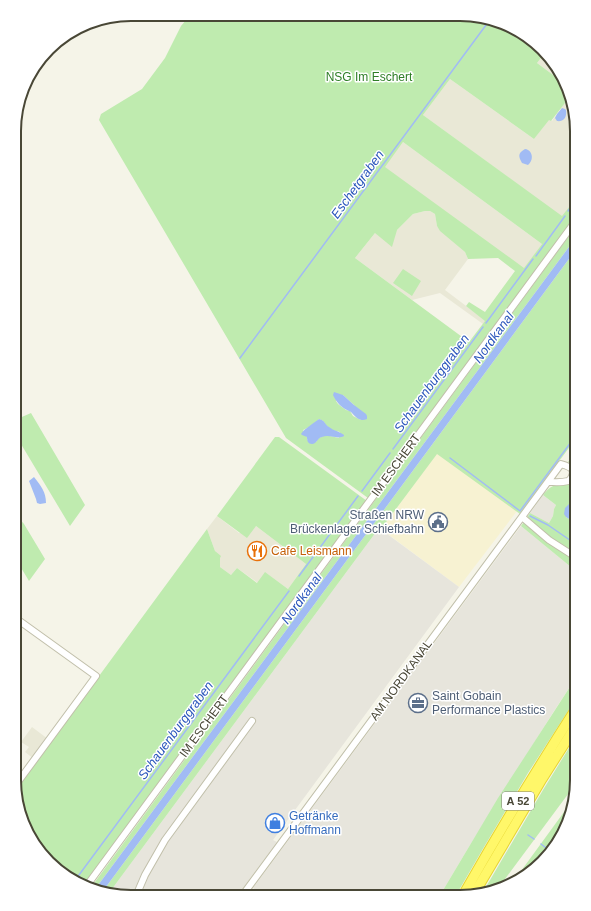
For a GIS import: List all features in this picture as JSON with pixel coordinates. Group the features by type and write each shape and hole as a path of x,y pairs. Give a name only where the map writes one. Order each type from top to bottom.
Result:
{"highway":[{"name":"A 52","path":"466,890 534,774 570,718"},
{"name":"A 52","path":"477,889 570,735"}],"street":[{"name":"IM ESCHERT","path":"89,882 570,229"},
{"name":"AM NORDKANAL","path":"246,890 561,464 570,468"},
{"name":"AM NORDKANAL","path":"548,482 560,482 570,478"},
{"path":"522,517 549,540 570,554"},
{"path":"21,622 96,676 21,778"},
{"path":"139,890 145,875 165,840 252,721"}],"shaded area":[{"path":"541,57 555,77 537,63"},
{"path":"450,79 534,139 549,119 552,121 557,114 555,118 565,103 568,109 570,124 570,206 562,217 423,115"},
{"path":"403,142 542,244 524,269 384,167"},
{"path":"430,211 435,214 437,226 465,252 468,259 445,290 486,321 483,324 440,293 412,300 355,258 375,233 397,230 413,214"},
{"path":"437,453 517,511 459,587 381,529"},
{"path":"543,495 556,505 549,523 530,513"},
{"path":"217,516 239,533 256,526 306,564 288,589 266,573 258,583 237,568 231,575 220,567 220,558 215,551 207,529"},
{"path":"521,526 570,566 570,687 443,890 256,890 253,888"},
{"path":"379,528 459,587 273,840 277,842 241,890 131,890 113,888"},
{"path":"32,727 48,739 34,759 25,752 29,747 21,742"}],"green space":[{"name":"NSG Im Eschert","path":"185,21 475,22 502,29 527,44 541,57 537,63 555,77 562,89 567,104 565,103 551,121 549,120 534,139 450,79 423,115 562,216 570,206 570,224 368,498 286,438 99,120 101,114 142,89 165,58 181,26","holes":["403,142 542,244 524,268 385,167","430,211 435,214 437,226 440,231 465,252 468,259 498,258 515,271 485,312 469,302 466,306 485,321 469,342 355,258 375,233 392,247 397,230 413,214","343,395 354,405 361,420 353,416 350,411 338,404 336,401","319,419 324,421 326,425 333,430 340,432 339,438 323,436 316,442 307,440 303,430 313,425"]},
{"path":"570,235 570,245 98,885 94,883"},
{"path":"570,257 570,446 520,514 437,454 381,529 379,528 113,888 106,887"},
{"path":"403,269 421,281 412,296 393,283"},
{"path":"31,413 85,505 70,526 21,444 21,417"},
{"path":"275,437 279,437 367,501 87,881 64,867 53,858 36,835 29,822 23,802 21,782 207,529 215,551 221,556 220,567 231,575 237,568 257,583 265,572 288,589 306,564 256,526 247,538 217,516"},
{"path":"570,478 570,513 566,517 570,520 570,566 521,526 530,513 549,523 556,505 543,495 554,486 568,483"},
{"path":"21,520 45,559 29,581 21,568"},
{"path":"570,687 570,708 528,773 459,890 443,890 498,798"},
{"path":"570,746 569,792 503,881 486,887"},
{"path":"566,810 559,829 543,853 533,863 521,871"}],"water":[{"path":"562,108 566,110 566,115 562,121 557,121 555,118"},
{"path":"525,149 530,151 532,156 528,165 522,163 519,157 520,153"},
{"path":"570,245 570,257 106,887 98,885"},
{"path":"334,392 343,395 366,414 367,419 362,420 358,418 341,406 333,395"},
{"path":"319,419 327,426 344,436 325,436 320,438 314,444 310,443 307,437 301,434"},
{"path":"34,477 44,492 46,503 37,503 29,481"},
{"path":"570,503 570,520 564,514 565,508"}],"waterway":[{"name":"Eschetgraben","path":"240,358 486,24"},
{"name":"Schauenburggraben","path":"536,256 565,216"},
{"name":"Schauenburggraben","path":"486,323 533,259"},
{"name":"Schauenburggraben","path":"393,449 483,327"},
{"path":"450,458 520,511 570,443"},
{"name":"Schauenburggraben","path":"362,491 390,453"},
{"name":"Schauenburggraben","path":"299,576 358,496"},
{"path":"530,516 548,525 570,540"},
{"name":"Schauenburggraben","path":"78,876 289,591"},
{"path":"528,835 534,839"},
{"path":"541,844 546,848"}],"place":[{"name":"Straßen NRW Brückenlager Schiefbahn","path":"438,522"},
{"name":"Cafe Leismann","path":"257,551"},
{"name":"Saint Gobain Performance Plastics","path":"418,703"},
{"name":"Getränke Hoffmann","path":"275,823"}],"water label":[{"name":"Nordkanal","path":"493,337"},
{"name":"Nordkanal","path":"301,598"}]}
